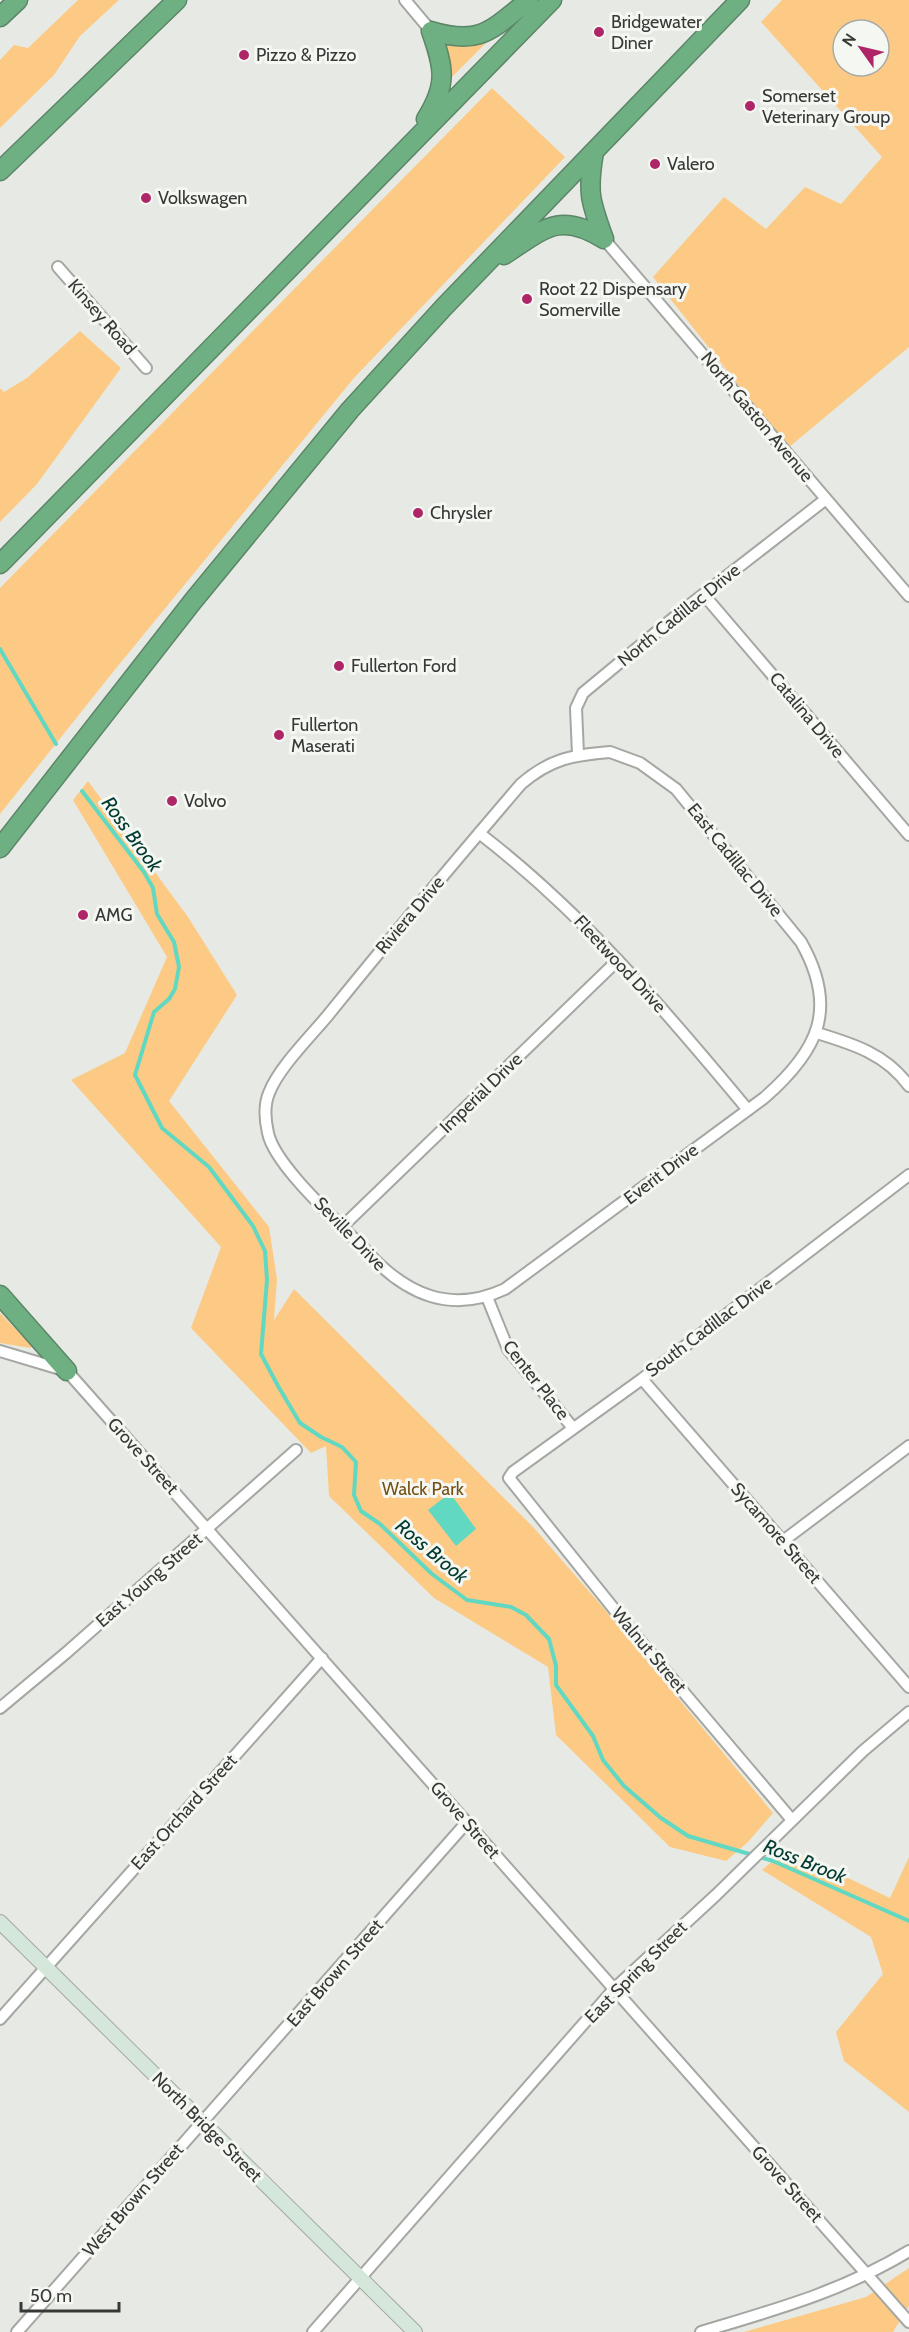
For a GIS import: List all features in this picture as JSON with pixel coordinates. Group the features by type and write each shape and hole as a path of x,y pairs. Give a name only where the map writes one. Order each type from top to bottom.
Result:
{"highway":[{"path":"0,17 18,0"},
{"path":"0,171 177,0"},
{"path":"431,31 458,38 478,36 529,0"},
{"path":"0,564 552,0"},
{"path":"0,848 258,520 350,410 477,273 740,0"},
{"path":"412,142 435,106 442,85 441,59 431,31"},
{"path":"594,152 589,180 590,200 604,239"},
{"path":"477,273 537,234 556,225 580,225 604,239"},
{"path":"0,1295 67,1371"}],"street":[{"path":"405,0 431,31"},
{"name":"North Gaston Avenue","path":"604,239 909,596"},
{"name":"Kinsey Road","path":"58,267 146,368"},
{"name":"North Cadillac Drive","path":"578,754 576,708 583,693 826,499"},
{"name":"Catalina Drive","path":"704,595 909,835"},
{"name":"East Cadillac Drive","path":"578,754 610,752 640,763 676,789 705,822 801,942 813,964 821,1000 817,1033"},
{"name":"Riviera Drive","path":"267,1104 269,1093 283,1071 521,784 538,769 578,754"},
{"name":"Fleetwood Drive","path":"479,833 518,863 618,960 667,1013 747,1110"},
{"name":"Imperial Drive","path":"343,1226 618,960"},
{"path":"817,1033 871,1052 889,1063 909,1086"},
{"name":"Everit Drive","path":"487,1297 505,1289 542,1263 788,1078 808,1051 817,1033"},
{"name":"Seville Drive","path":"267,1104 265,1116 268,1136 280,1160 387,1274 408,1288 426,1295 459,1300 487,1297"},
{"name":"South Cadillac Drive","path":"509,1478 909,1175"},
{"name":"Center Place","path":"487,1297 508,1349 573,1428"},
{"path":"0,1351 67,1371"},
{"name":"Grove Street","path":"67,1371 909,2322"},
{"name":"Sycamore Street","path":"642,1379 909,1687"},
{"path":"783,1541 909,1446"},
{"name":"East Young Street","path":"0,1708 296,1450"},
{"name":"Walnut Street","path":"509,1478 630,1629 792,1820"},
{"name":"East Orchard Street","path":"0,2019 322,1658"},
{"name":"East Spring Street","path":"313,2332 614,1989 909,1712"},
{"name":"East Brown Street","path":"202,2122 466,1822"},
{"name":"North Bridge Street","path":"0,1922 415,2332"},
{"name":"West Brown Street","path":"18,2332 202,2122"},
{"path":"701,2332 821,2295 868,2276 909,2251"}],"green space":[{"path":"78,0 119,0 80,36 54,75 0,128 0,60 14,45 28,48"},
{"path":"782,0 909,0 909,347 788,448 653,277 724,197 766,229 805,187 841,204 882,157 761,22"},
{"path":"491,37 451,78 449,60 442,43"},
{"path":"492,88 565,157 354,378 0,814 0,588"},
{"path":"80,331 121,368 37,484 0,522 0,388 4,392 27,378"},
{"name":"Walck Park","path":"88,781 188,917 237,995 169,1101 269,1227 277,1279 274,1320 294,1289 534,1528 606,1611 773,1813 748,1842 726,1861 670,1847 556,1735 548,1667 434,1598 329,1496 326,1446 311,1453 191,1328 221,1247 71,1080 125,1053 167,957 73,800"},
{"path":"0,1313 32,1346 30,1348 0,1343"},
{"path":"787,1849 890,1898 909,1857 909,2112 844,2061 836,2032 883,1974 871,1937 762,1870"},
{"path":"909,2268 909,2306 893,2332 744,2332 866,2297"}],"shaded area":[{"path":"450,1493 476,1529 456,1546 428,1510"}],"waterway":[{"name":"Ross Brook","path":"0,649 56,744"},
{"name":"Ross Brook","path":"82,791 144,872 153,888 157,914 174,942 179,967 175,989 169,999 154,1012 135,1075 162,1128 209,1167 253,1226 265,1251 267,1280 261,1354 300,1423 342,1447 356,1462 354,1495 361,1511 380,1524 432,1574 467,1600 511,1607 526,1615 549,1639 556,1666 556,1685 593,1736 603,1760 624,1786 661,1818 688,1836 773,1861 909,1921"}],"place":[{"name":"Bridgewater Diner","path":"599,32"},
{"name":"Pizzo & Pizzo","path":"244,55"},
{"name":"Somerset Veterinary Group","path":"750,106"},
{"name":"Valero","path":"655,164"},
{"name":"Volkswagen","path":"146,198"},
{"name":"Root 22 Dispensary Somerville","path":"527,299"},
{"name":"Chrysler","path":"418,513"},
{"name":"Fullerton Ford","path":"339,666"},
{"name":"Fullerton Maserati","path":"279,735"},
{"name":"Volvo","path":"172,801"},
{"name":"AMG","path":"83,915"}]}
